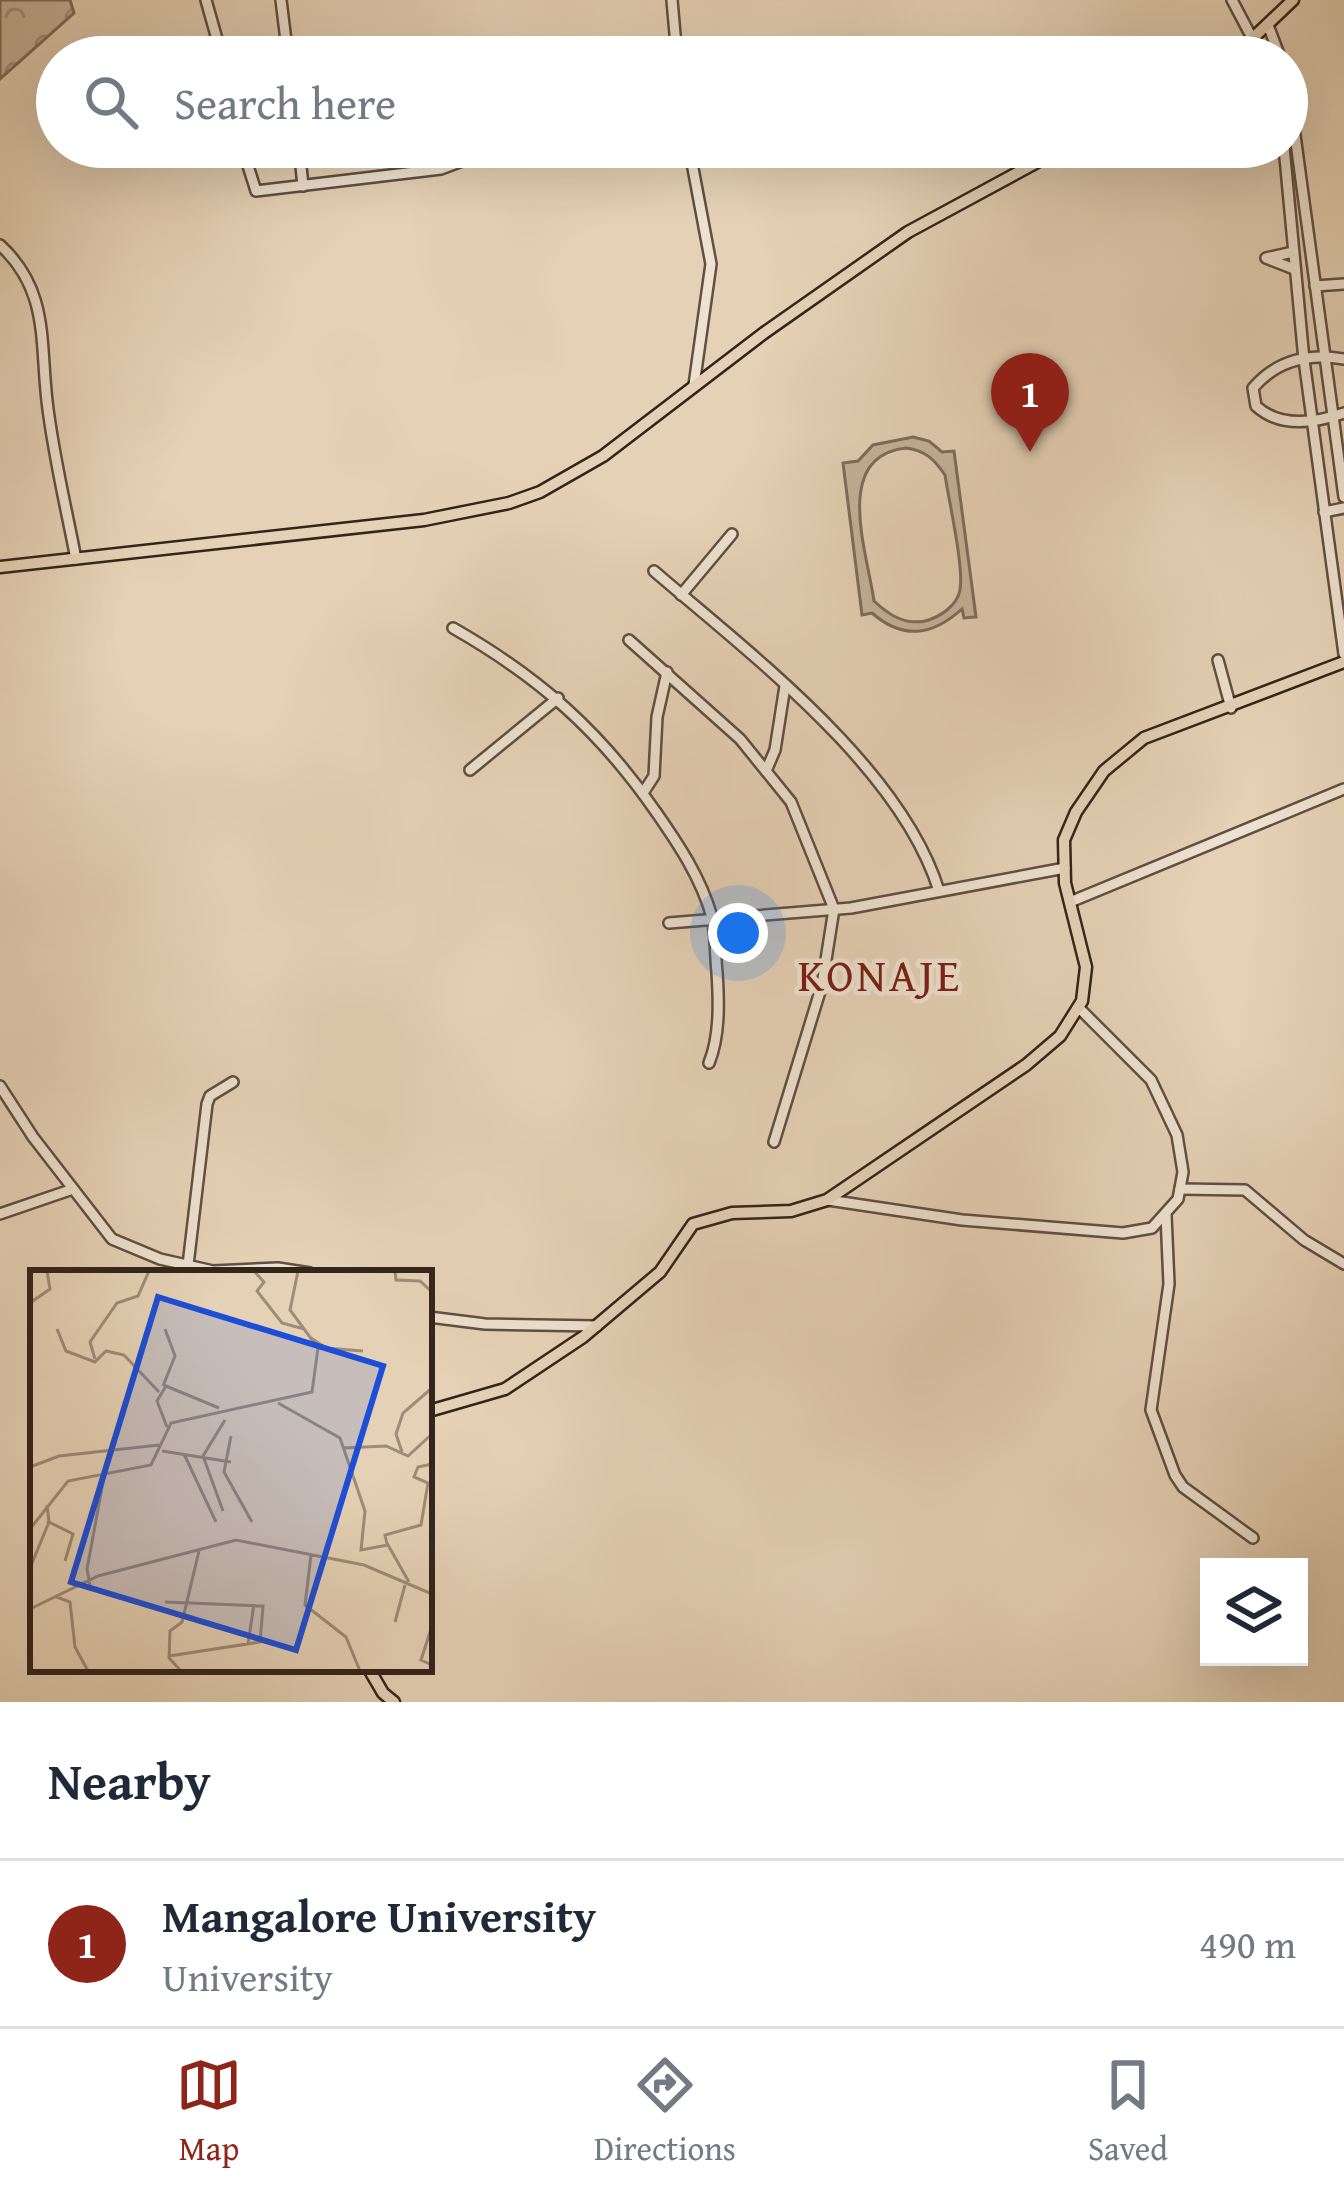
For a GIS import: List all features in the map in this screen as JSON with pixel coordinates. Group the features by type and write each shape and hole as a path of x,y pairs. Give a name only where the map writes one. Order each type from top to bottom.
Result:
{"main road":[{"path":"1256,36 1293,0"},
{"path":"0,567 424,520 540,492 603,455 908,232 1026,168"},
{"path":"432,1410 505,1389 597,1326 660,1272 693,1224 732,1213 791,1211 827,1200 1026,1065 1060,1036 1078,1007 1086,967 1070,902 1064,840 1076,812 1104,771 1144,738 1231,708 1344,658"},
{"path":"371,1672 382,1693 394,1702"}],"street":[{"path":"206,0 216,36"},
{"path":"281,0 286,36"},
{"path":"672,0 675,36"},
{"path":"1232,0 1251,36"},
{"path":"1268,25 1272,36"},
{"path":"247,168 256,191 444,168"},
{"path":"301,168 303,186"},
{"path":"693,168 711,265 694,385"},
{"path":"1286,168 1304,359 1344,658"},
{"path":"1300,168 1324,356 1339,415 1344,497"},
{"path":"1292,234 1309,231"},
{"path":"0,245 22,266 36,297 47,400 76,559"},
{"path":"1292,252 1266,258 1294,269"},
{"path":"1316,286 1344,284"},
{"path":"1339,415 1274,419 1256,406 1253,388 1288,361 1324,356 1344,359"},
{"path":"1324,512 1344,508"},
{"path":"681,595 731,534"},
{"path":"654,572 785,686 891,799 931,864 939,891"},
{"path":"453,628 558,698 617,755 688,857 712,920 718,991 716,1048 709,1064"},
{"path":"629,640 708,706 791,802 834,909 812,1027 774,1142"},
{"path":"1218,660 1231,708"},
{"path":"644,793 654,776 657,717 667,672"},
{"path":"766,771 775,750 785,686"},
{"path":"470,770 558,698"},
{"path":"1070,902 1344,789"},
{"path":"669,923 834,909 1065,868"},
{"path":"827,1200 962,1220 1124,1233 1152,1228 1178,1199 1184,1172 1177,1135 1151,1080 1078,1007"},
{"path":"188,1265 207,1104 210,1096 233,1082"},
{"path":"0,1086 112,1239 160,1259 209,1270"},
{"path":"1180,1189 1245,1190 1304,1240 1344,1264"},
{"path":"0,1214 73,1190"},
{"path":"1166,1212 1168,1284 1151,1410 1184,1487 1253,1538"},
{"path":"235,1270 291,1270"},
{"path":"432,1317 485,1324 597,1326"}],"green space":[{"path":"0,0 70,0 74,13 48,36 36,36 36,47 0,79"},
{"path":"913,437 929,441 942,452 954,451 976,617 964,618 962,609 940,625 906,631 872,613 862,615 843,463 858,461 873,445","holes":["913,449 929,457 945,475 961,579 952,606 917,622 897,618 874,601 860,509 869,468 883,455"]}],"place":[{"name":"Mangalore University","path":"1030,452"}],"district":[{"name":"KONAJE","path":"880,974"}]}
